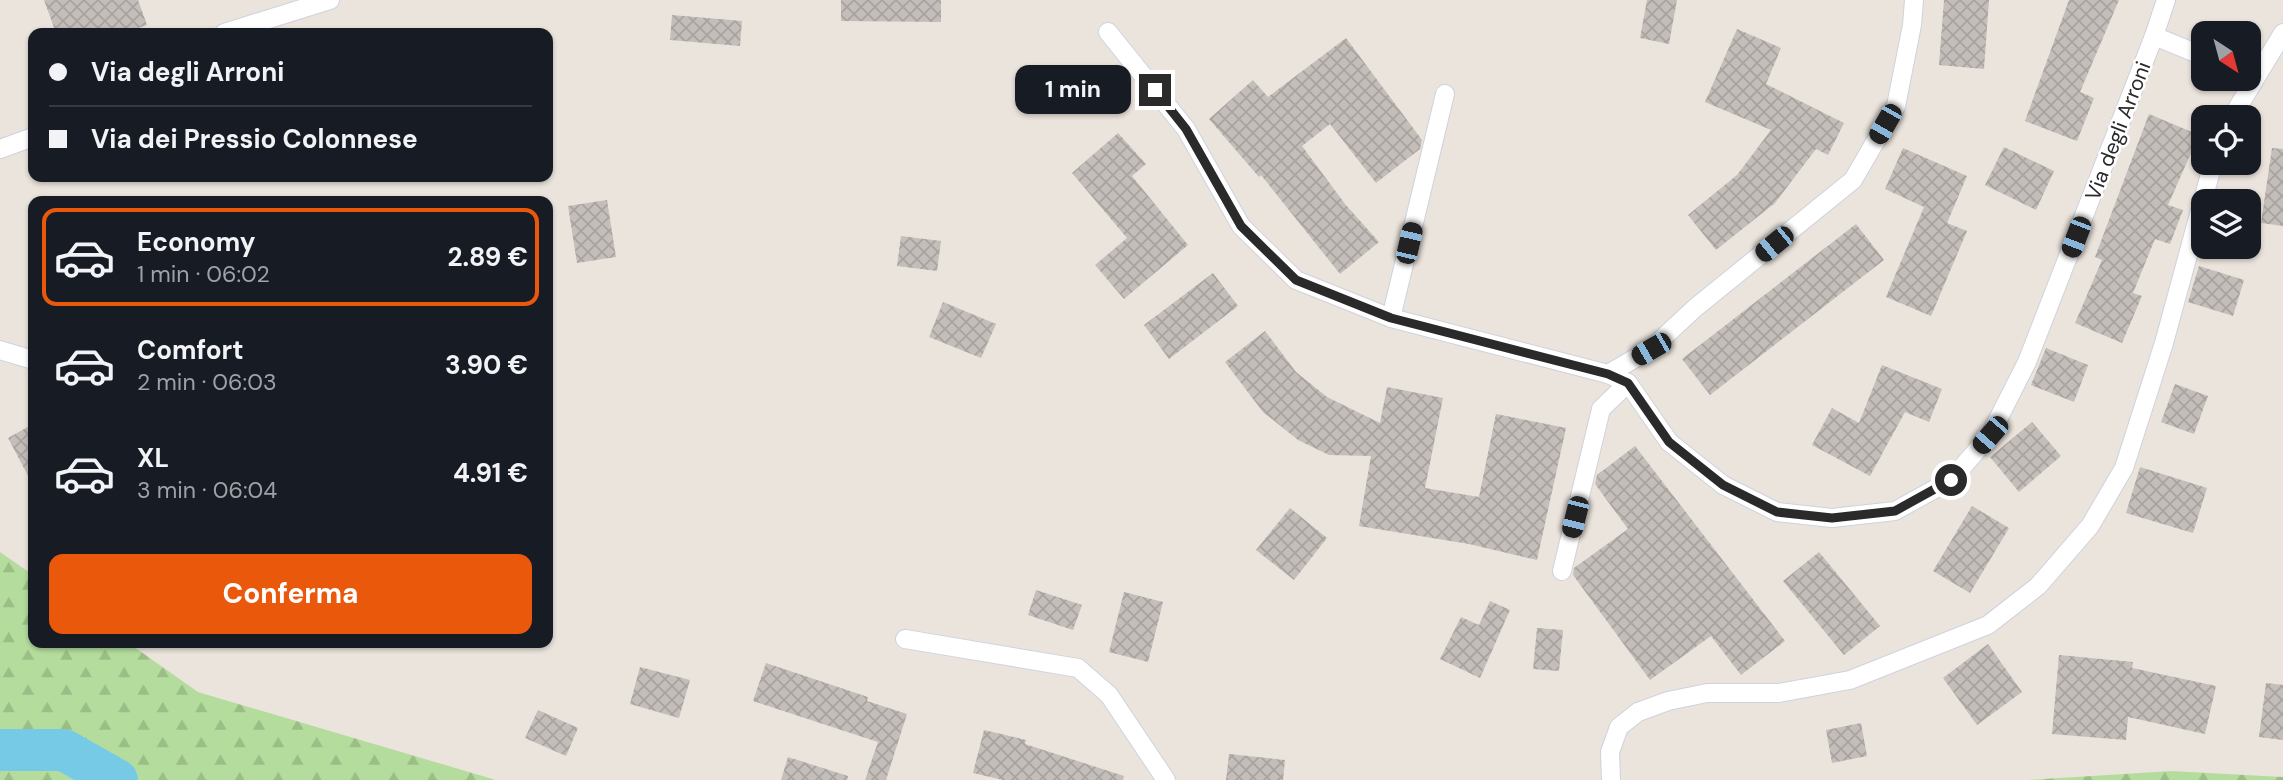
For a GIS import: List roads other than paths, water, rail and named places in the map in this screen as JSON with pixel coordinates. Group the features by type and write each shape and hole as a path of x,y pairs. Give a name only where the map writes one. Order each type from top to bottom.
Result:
{"street":[{"path":"240,28 330,0"},
{"path":"1608,374 1651,349 1695,308 1853,180 1896,106 1912,25 1914,0"},
{"name":"Via degli Arroni","path":"1628,383 1669,442 1723,485 1777,512 1832,518 1895,511 1951,480 1990,435 2028,362 2166,0"},
{"path":"1108,32 1186,129 1241,226 1296,280 1391,318 1608,374 1628,383 1601,409 1562,571"},
{"path":"2261,65 2283,33"},
{"name":"Via degli Arroni","path":"2154,36 2191,51"},
{"path":"1391,318 1445,94"},
{"path":"0,149 28,139"},
{"path":"1611,780 1610,751 1619,727 1637,712 1668,701 1707,693 1779,693 1850,680 1988,625 2038,586 2090,526 2124,468 2164,344 2210,175"},
{"path":"0,350 28,358"},
{"path":"905,639 1078,668 1109,695 1166,780"}],"waterway":[{"path":"0,750 64,750 117,780"}]}
